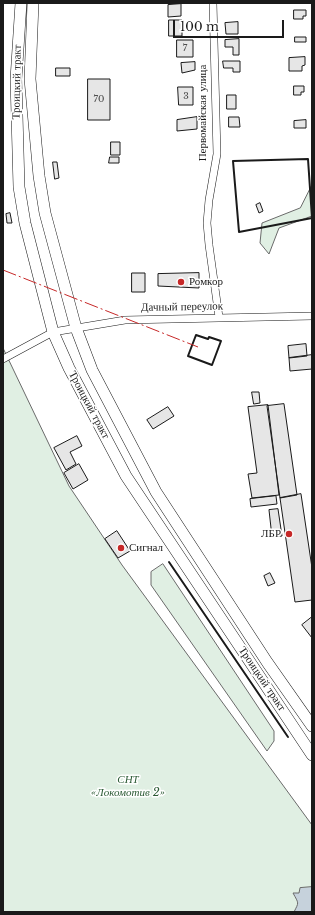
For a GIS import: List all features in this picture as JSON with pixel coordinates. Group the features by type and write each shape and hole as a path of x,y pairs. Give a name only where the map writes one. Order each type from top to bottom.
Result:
{"main road":[{"name":"Троицкий тракт","path":"21,3 16,79 19,187 25,223 53,332 69,368 126,476 312,755"},
{"name":"Троицкий тракт","path":"33,3 30,79 39,176 45,213 76,328 92,370 156,492 267,662 312,726"}],"street":[{"name":"Первомайская улица","path":"213,3 217,154 209,200 207,223 208,245 219,317"},
{"name":"Дачный переулок","path":"3,359 53,332 125,320 312,316"}],"green space":[{"path":"312,185 312,216 279,228 269,254 260,243 262,223 300,208"},
{"name":"СНТ «Локомотив 2»","path":"3,348 69,486 122,565 312,825 312,912 3,912"},
{"path":"163,564 274,731 274,741 267,751 151,585 151,572"}],"shaded area":[{"path":"312,887 312,912 294,912 298,903 293,893 299,893 300,888"}],"building":[{"path":"181,4 181,16 168,17 168,5"},
{"path":"294,10 306,10 306,16 303,16 303,19 294,19"},
{"path":"169,20 182,20 182,36 169,36"},
{"path":"238,22 238,34 226,34 225,23"},
{"path":"295,37 306,37 306,42 295,42"},
{"path":"239,39 239,55 233,55 233,47 225,47 225,40"},
{"path":"177,40 193,40 193,57 177,57"},
{"path":"305,57 305,65 302,66 302,71 289,71 289,58"},
{"path":"223,61 240,61 240,72 233,72 233,68 224,68"},
{"path":"195,62 195,70 182,73 181,63"},
{"path":"56,68 70,68 70,76 56,76"},
{"path":"88,79 110,79 110,120 88,120"},
{"path":"294,86 304,86 304,92 301,92 301,95 294,95"},
{"path":"178,87 193,87 193,105 179,105"},
{"path":"227,95 236,95 236,109 227,109"},
{"path":"197,117 197,129 177,131 177,120"},
{"path":"229,117 239,117 240,127 229,127"},
{"path":"306,120 306,128 294,128 294,121"},
{"path":"111,142 120,142 120,155 111,155"},
{"path":"110,157 119,157 119,163 109,163"},
{"path":"53,162 57,162 59,178 55,179"},
{"path":"260,203 263,211 259,213 256,205"},
{"path":"10,213 12,223 7,223 6,214"},
{"path":"132,273 145,273 145,292 132,292"},
{"path":"199,273 199,288 158,286 158,274"},
{"path":"306,344 307,356 289,358 288,346"},
{"path":"312,355 312,369 290,371 289,358"},
{"path":"252,392 259,392 260,403 254,404"},
{"path":"284,404 297,495 280,498 267,406"},
{"path":"268,405 279,495 252,498 248,474 257,473 248,407"},
{"path":"168,407 174,416 153,429 147,420"},
{"path":"77,436 82,446 70,452 76,464 66,470 54,448"},
{"path":"79,464 88,480 73,489 64,473"},
{"path":"301,494 312,568 312,600 295,602 280,498"},
{"path":"276,496 277,504 251,507 250,499"},
{"path":"278,509 282,536 272,537 269,510"},
{"path":"117,531 130,551 118,558 105,539"},
{"path":"270,573 275,583 268,586 264,576"},
{"path":"312,617 312,638 302,625"}],"wall":[{"path":"308,159 312,218 239,232 233,161 308,159"},
{"path":"196,335 221,341 212,365 188,356 196,335"},
{"path":"169,562 288,737"}],"power":[{"path":"3,270 198,347"}],"place":[{"name":"Ромкор","path":"181,282"},
{"name":"ЛБР","path":"289,534"},
{"name":"Сигнал","path":"121,548"}]}
